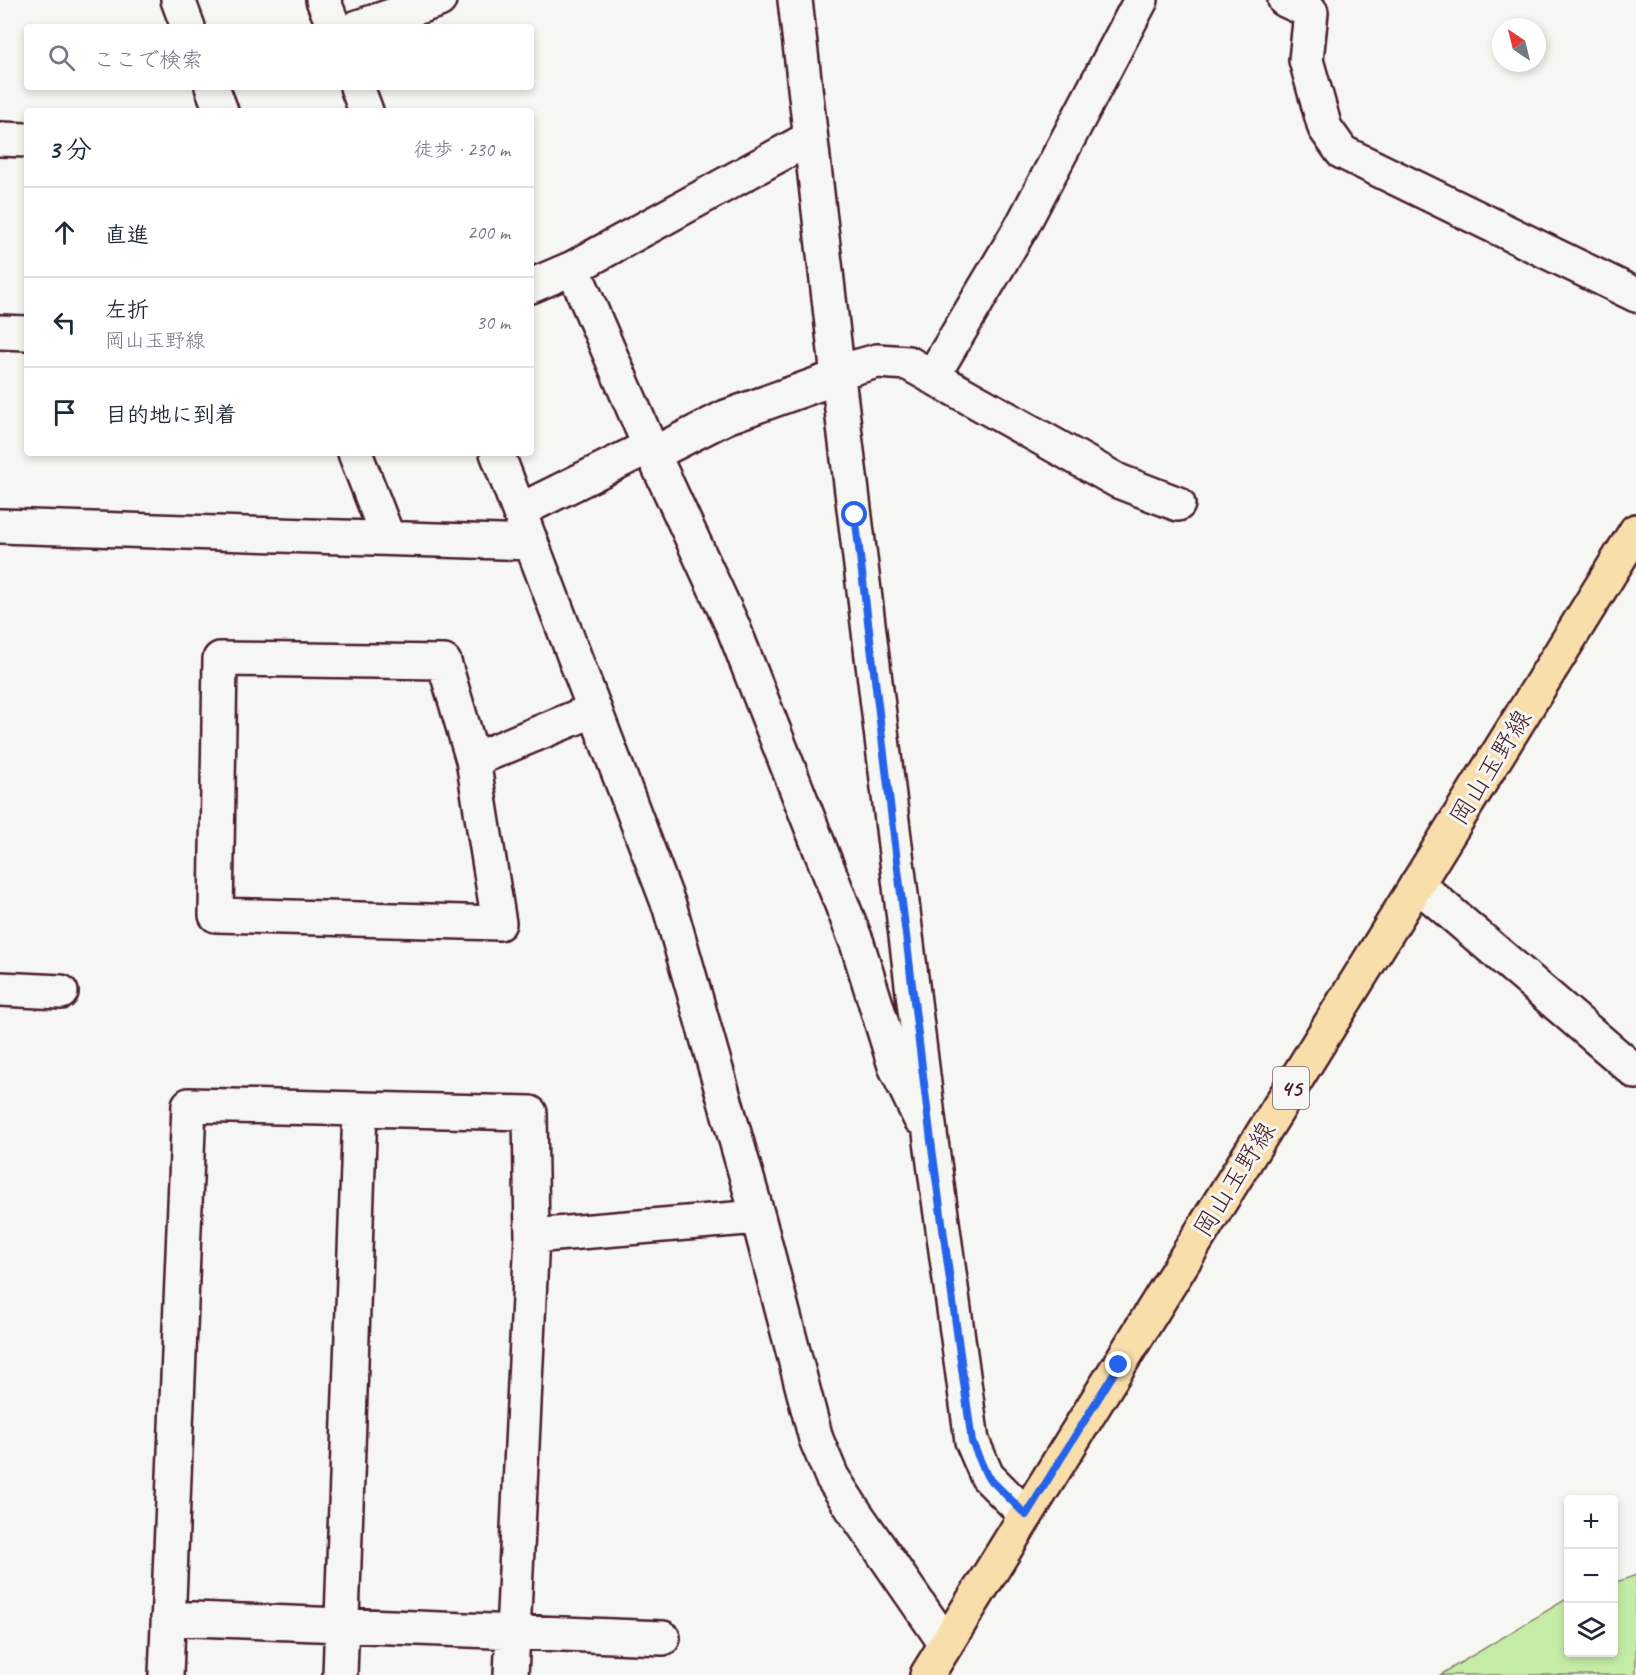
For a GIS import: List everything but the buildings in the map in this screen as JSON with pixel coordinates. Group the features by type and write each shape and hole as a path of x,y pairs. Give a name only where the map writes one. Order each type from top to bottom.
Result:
{"main road":[{"name":"岡山玉野線","path":"927,1675 1636,531"}],"street":[{"path":"178,0 187,24"},
{"path":"323,0 333,24"},
{"path":"367,24 439,0"},
{"path":"795,0 931,1141 972,1442 987,1476 1026,1515"},
{"path":"932,377 1022,226 1141,0"},
{"path":"1303,4 1306,60 1325,128 1342,152 1636,295"},
{"path":"213,90 220,108"},
{"path":"358,90 365,108"},
{"path":"534,285 573,268 810,138"},
{"path":"0,140 24,140"},
{"path":"573,268 652,450 734,627 816,843 857,943 895,1066 931,1141"},
{"path":"0,332 24,333"},
{"path":"519,511 726,417 877,361 908,363 1118,481 1178,504"},
{"path":"356,456 388,538"},
{"path":"498,456 670,908 758,1217 816,1439 832,1477 946,1644"},
{"path":"0,526 531,543"},
{"path":"220,659 444,662 473,760 499,923 216,915 220,659"},
{"path":"473,760 594,710"},
{"path":"1417,884 1636,1072"},
{"path":"0,989 61,992"},
{"path":"166,1675 189,1105 530,1113 532,1236 512,1675"},
{"path":"340,1675 360,1110"},
{"path":"532,1236 758,1217"},
{"path":"168,1618 663,1638"}],"green space":[{"path":"1636,1575 1636,1675 1440,1675 1564,1600 1564,1657 1618,1657 1618,1582"}],"route":[{"path":"855,515 931,1141 972,1442 987,1476 1026,1515 1119,1365"}]}
